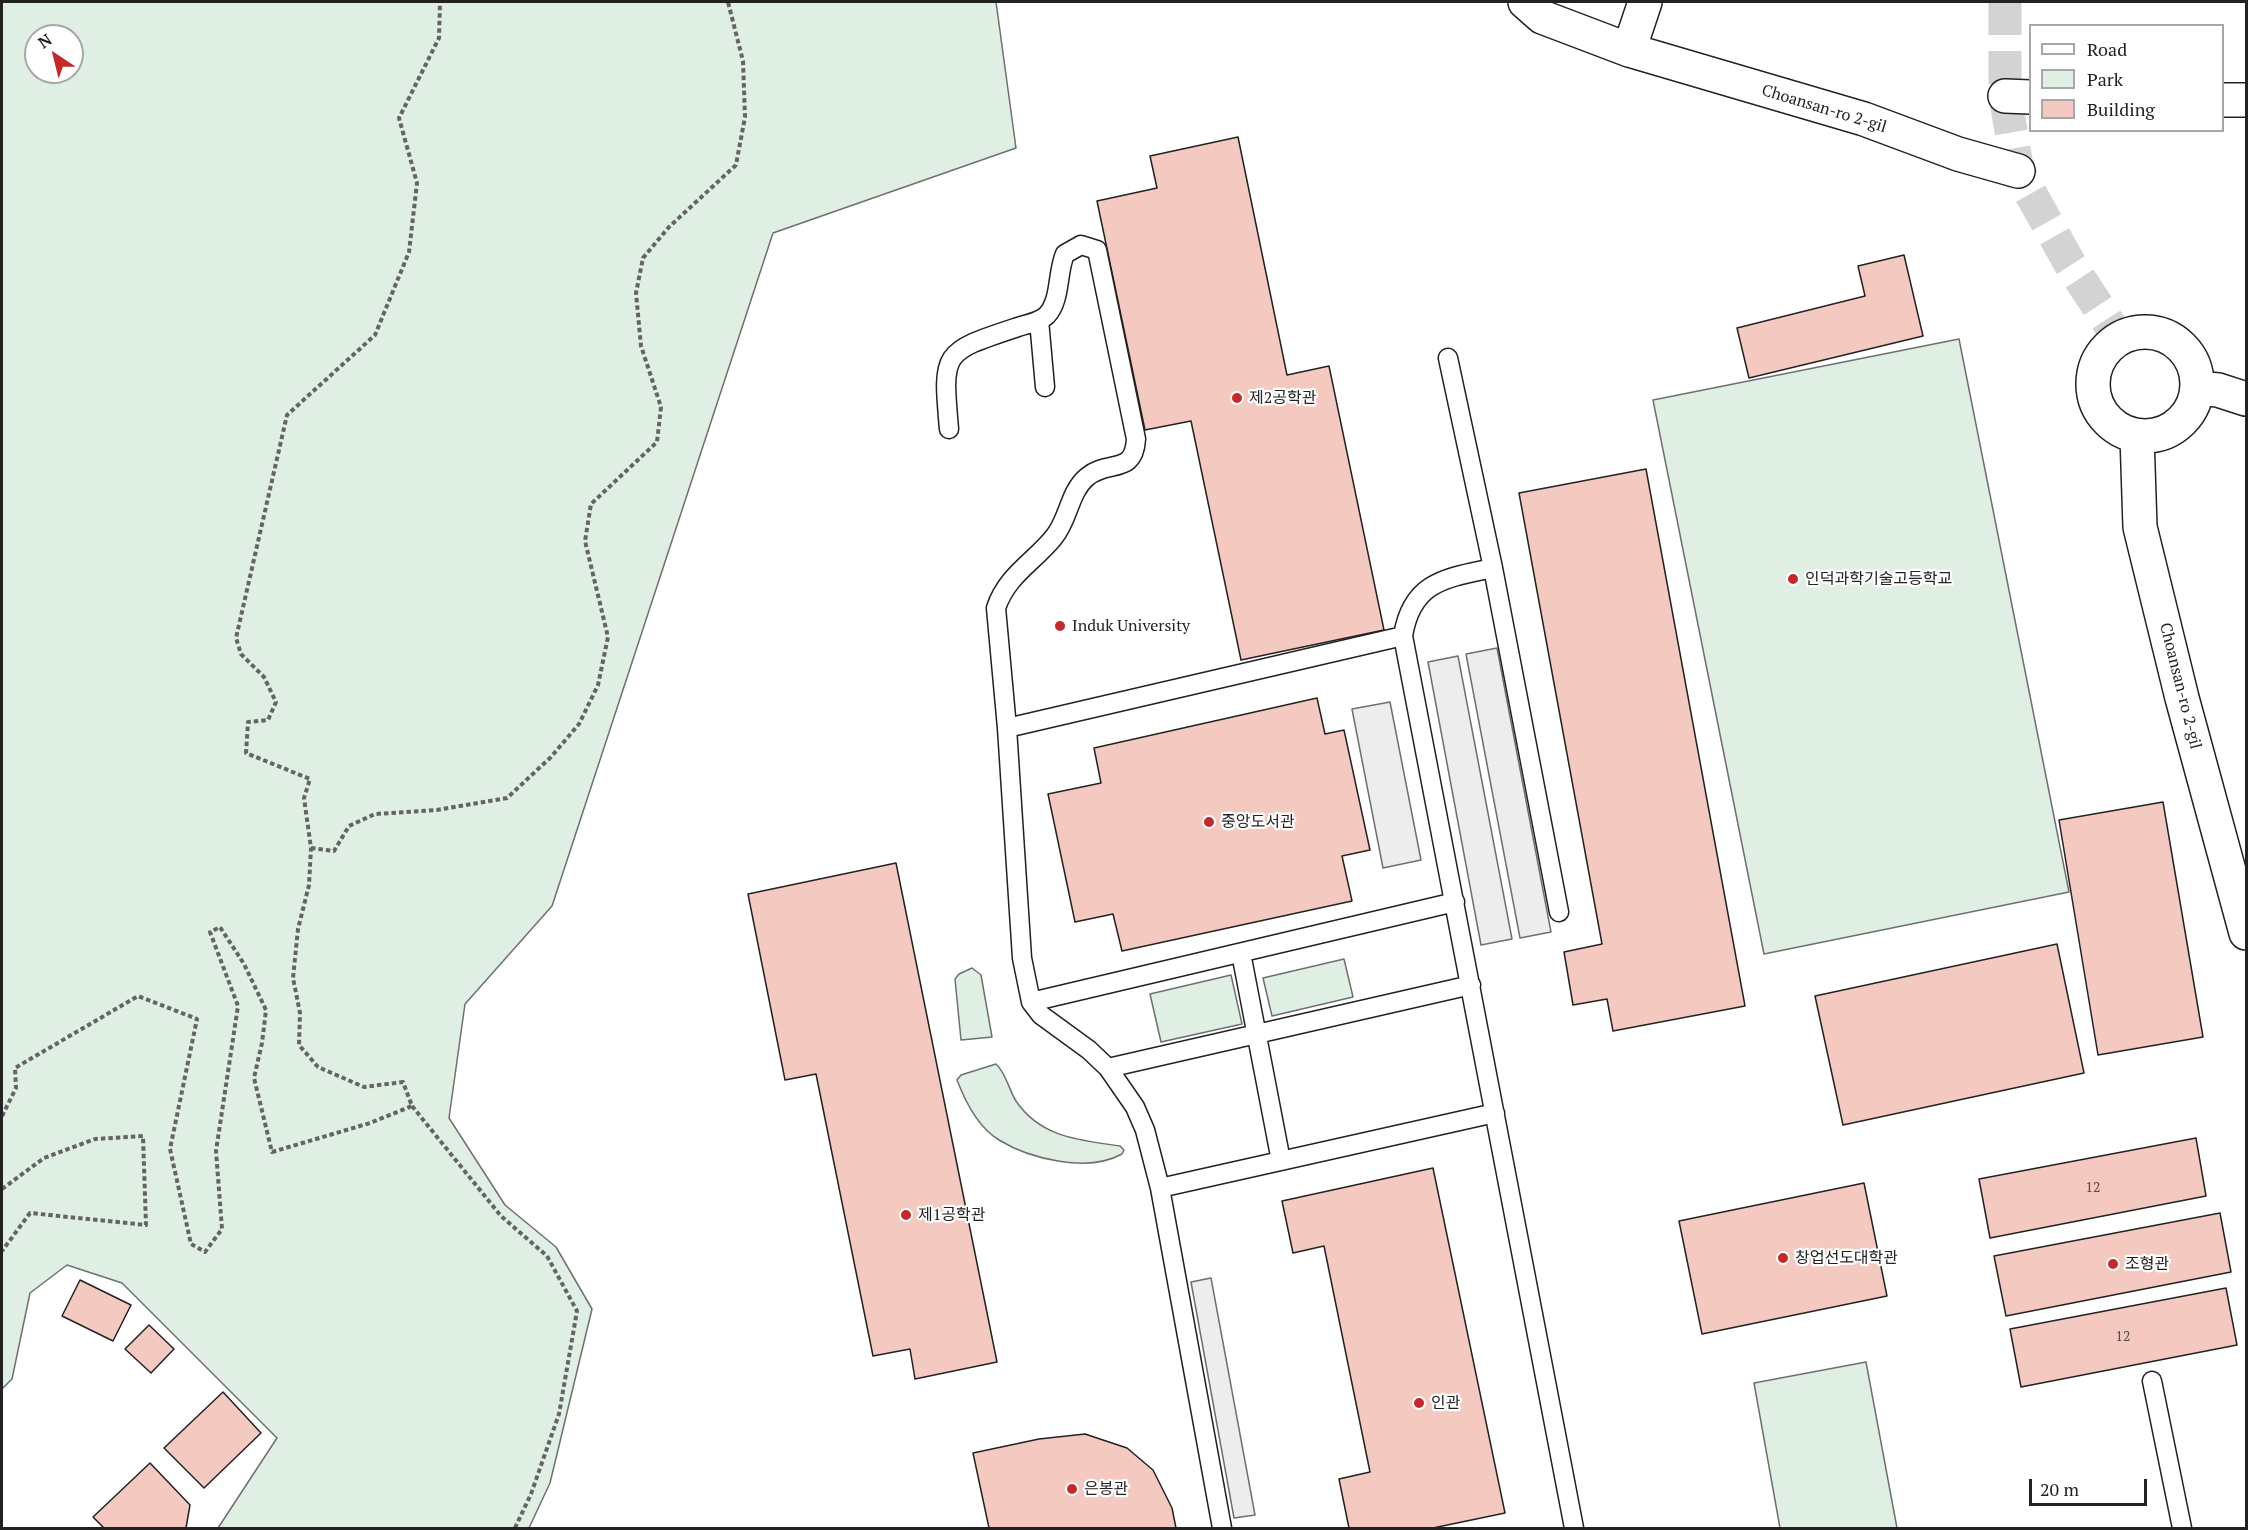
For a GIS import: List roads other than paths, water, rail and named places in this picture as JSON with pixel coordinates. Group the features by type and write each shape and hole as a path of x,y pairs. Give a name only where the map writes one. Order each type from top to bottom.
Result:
{"street":[{"name":"Choansan-ro 2-gil","path":"1525,2 1542,17 1629,50 1864,119 1958,154 2018,171"},
{"path":"1629,50 1645,2"},
{"path":"2224,100 2247,100"},
{"path":"2145,331 2163,335 2179,344 2191,358 2197,375 2198,388 2191,411 2179,425 2163,434 2137,436 2111,425 2100,411 2093,394 2093,375 2096,366 2111,344 2127,335 2145,331"},
{"path":"2198,388 2218,390 2247,399"},
{"name":"Choansan-ro 2-gil","path":"2137,436 2140,527 2182,698 2247,933"}],"lane":[{"path":"950,429 944,376 953,356 975,341 1045,317 1053,304 1065,254 1082,245 1097,250 1136,439 1135,454 1131,460 1089,475 1079,485 1067,517 1054,538 1008,582 1000,595 996,608 1007,728 1022,958 1031,1002 1046,1019 1089,1050 1108,1068 1136,1107 1145,1130 1160,1188 1222,1528"},
{"path":"1039,320 1045,387"},
{"path":"1448,358 1493,568 1558,912"},
{"path":"1493,568 1441,579 1423,591 1412,606 1403,636 1574,1528"},
{"path":"1007,728 1403,636"},
{"path":"1031,1002 1455,902"},
{"path":"1241,953 1281,1161"},
{"path":"1108,1068 1471,985"},
{"path":"1160,1188 1495,1113"},
{"path":"2152,1381 2182,1528"}],"tunnel":[{"path":"2005,2 2005,96 2018,171 2069,262 2119,339"}],"place":[{"name":"제2공학관","path":"1237,398"},
{"name":"인덕과학기술고등학교","path":"1793,579"},
{"name":"Induk University","path":"1060,626"},
{"name":"중앙도서관","path":"1209,822"},
{"name":"제1공학관","path":"906,1215"},
{"name":"창업선도대학관","path":"1783,1258"},
{"name":"조형관","path":"2113,1264"},
{"name":"인관","path":"1419,1403"},
{"name":"은봉관","path":"1072,1489"}]}
